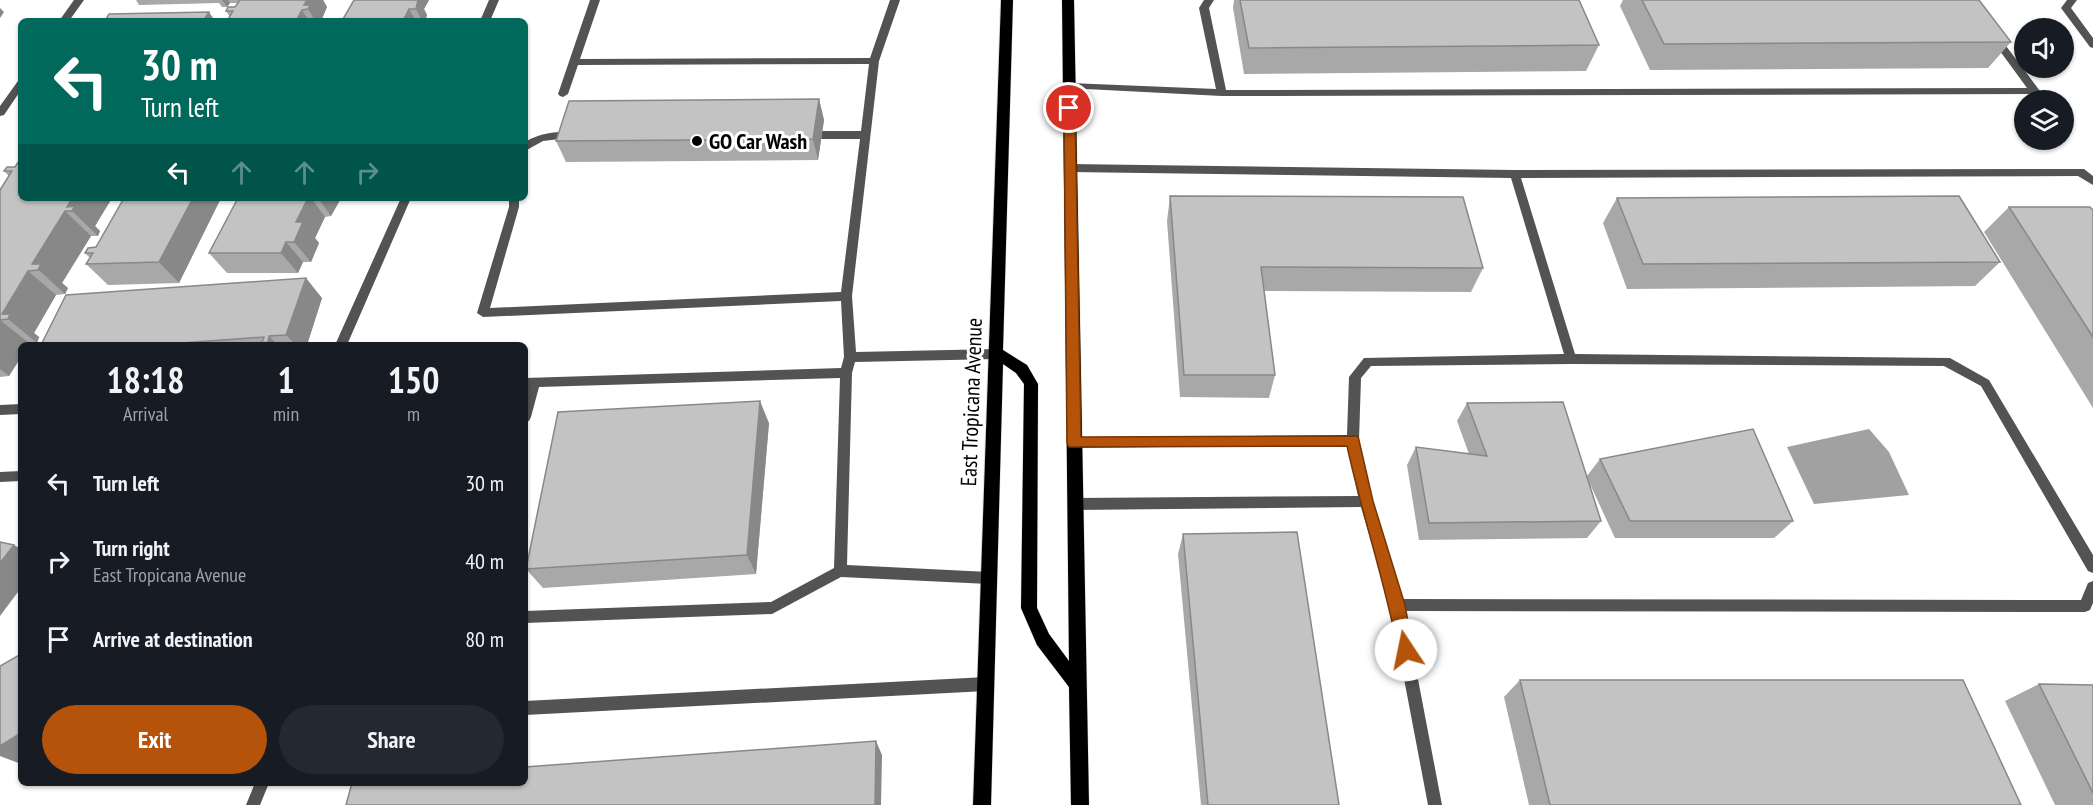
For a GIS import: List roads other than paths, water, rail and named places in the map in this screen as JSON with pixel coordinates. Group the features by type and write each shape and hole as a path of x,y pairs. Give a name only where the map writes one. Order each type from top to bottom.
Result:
{"main road":[{"name":"East Tropicana Avenue","path":"982,805 1007,0"},
{"path":"1068,0 1080,805"},
{"path":"997,354 1016,363 1026,372 1031,384 1029,608 1035,628 1046,646 1078,684"}],"lane":[{"path":"66,18 78,0"},
{"path":"486,18 494,0"},
{"path":"563,94 595,0"},
{"path":"840,572 846,373 850,357 846,296 874,61 895,0"},
{"path":"1209,0 1204,8 1222,93"},
{"path":"2072,0 2066,8 2093,45"},
{"path":"1069,86 1222,93 2035,91 1988,27"},
{"path":"573,62 874,61"},
{"path":"0,113 18,87"},
{"path":"528,144 542,137 588,135"},
{"path":"796,135 866,135"},
{"path":"1070,168 1515,174 2080,172 2093,181"},
{"path":"1515,174 1571,359"},
{"path":"342,342 405,201"},
{"path":"514,201 483,314 846,296"},
{"path":"850,357 997,354"},
{"path":"1435,805 1397,605 1366,501 1353,440 1355,377 1368,361 1571,359 1946,361 1985,383 2093,567"},
{"path":"529,383 846,373"},
{"path":"0,410 18,409"},
{"path":"1074,443 1353,440"},
{"path":"0,477 18,476"},
{"path":"1075,504 1366,501"},
{"path":"528,617 772,608 840,572 989,578"},
{"path":"1397,605 2085,606 2093,587"},
{"path":"528,708 986,684"},
{"path":"253,805 261,786"}],"place":[{"name":"GO Car Wash","path":"697,141"}]}
